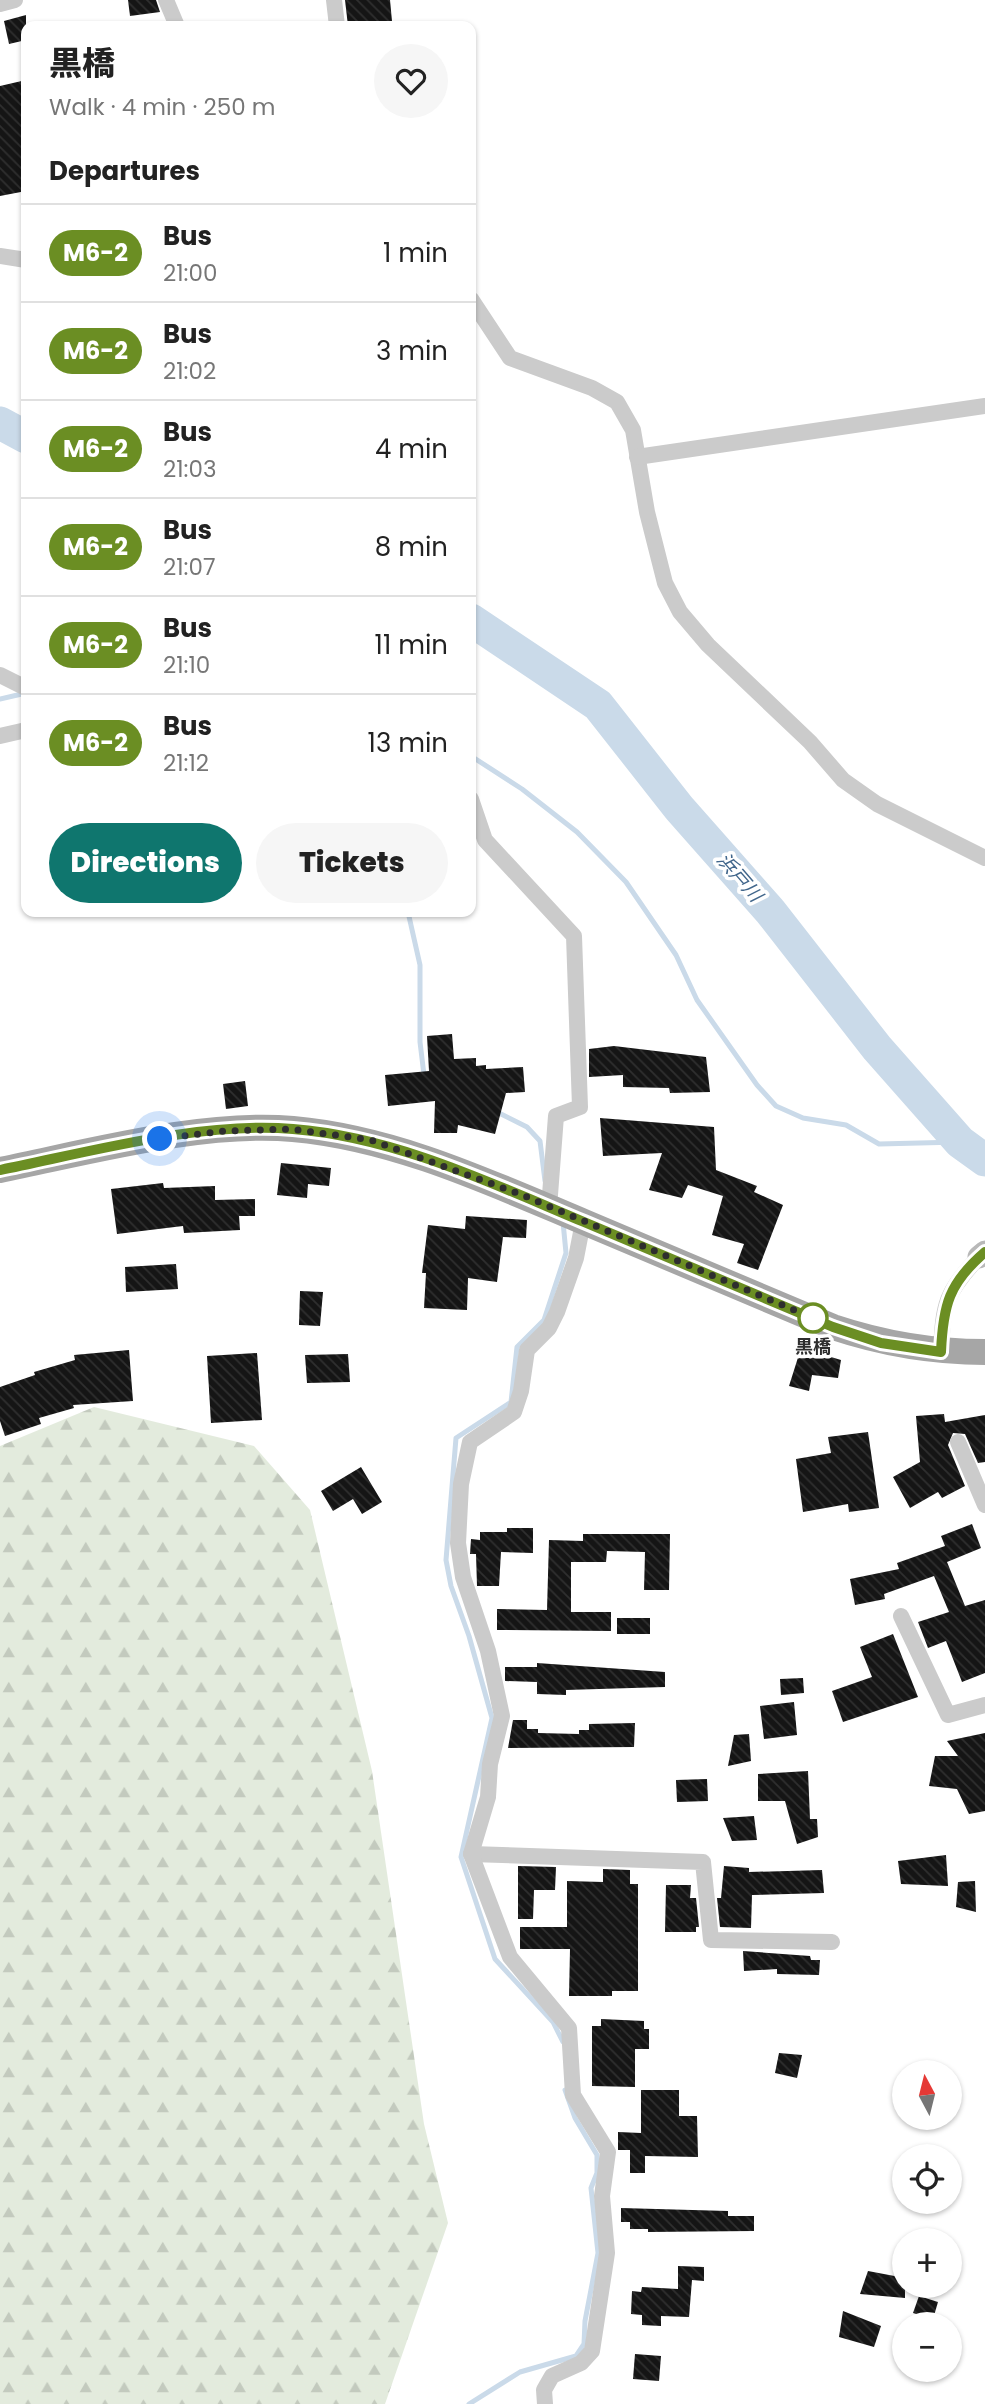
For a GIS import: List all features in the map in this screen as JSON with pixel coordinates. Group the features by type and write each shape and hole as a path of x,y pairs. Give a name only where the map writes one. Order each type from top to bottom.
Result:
{"main road":[{"path":"0,1170 160,1139 224,1131 291,1129 371,1140 550,1208 833,1327 881,1343 941,1352 985,1352"}],"street":[{"path":"0,4 15,0"},
{"path":"166,0 175,21"},
{"path":"334,0 336,21"},
{"path":"0,256 21,259"},
{"path":"476,307 510,358 592,388 617,402 634,430 636,457 665,583 680,612 708,645 810,742 843,780 877,804 985,858"},
{"path":"636,457 985,407"},
{"path":"0,675 21,686"},
{"path":"0,736 21,731"},
{"path":"476,814 485,840 573,936 580,1107 556,1115 550,1208"},
{"path":"545,2404 544,2390 552,2376 581,2363 592,2351 607,2253 602,2196 608,2152 573,2095 569,2028 510,1957 471,1854 488,1797 490,1764 502,1716 488,1651 463,1577 458,1543 461,1484 470,1442 514,1412 521,1391 527,1350 549,1328 557,1312 576,1258 583,1222"},
{"path":"941,1352 942,1315 953,1285 982,1254"},
{"path":"958,1442 984,1499"},
{"path":"901,1616 948,1715 985,1705"},
{"path":"471,1854 703,1862 711,1940 832,1942"}],"green space":[{"path":"94,1407 254,1446 310,1510 372,1771 424,2124 448,2223 385,2404 0,2404 0,1446"}],"building":[{"path":"128,0 156,0 160,12 130,16"},
{"path":"345,0 390,0 392,21 347,21"},
{"path":"26,15 26,21 21,21 21,41 9,44 4,21"},
{"path":"21,81 21,192 0,196 0,86"},
{"path":"452,1034 454,1059 476,1058 476,1066 486,1065 486,1069 523,1067 525,1092 506,1093 495,1134 458,1125 457,1133 434,1133 435,1101 388,1106 385,1075 429,1071 427,1036"},
{"path":"614,1046 706,1057 710,1092 670,1093 669,1088 623,1087 623,1075 589,1077 589,1049"},
{"path":"245,1081 248,1106 226,1109 223,1084"},
{"path":"600,1118 714,1127 716,1170 757,1186 754,1192 783,1205 758,1270 737,1263 744,1244 712,1235 723,1196 688,1185 682,1198 649,1190 662,1153 603,1156"},
{"path":"281,1163 331,1168 329,1186 308,1184 307,1198 277,1195"},
{"path":"163,1183 164,1188 215,1186 215,1200 255,1199 255,1216 239,1216 240,1230 184,1233 183,1226 117,1234 111,1189"},
{"path":"466,1216 527,1220 526,1238 503,1237 497,1282 468,1278 467,1310 424,1308 426,1273 422,1273 428,1225 465,1229"},
{"path":"176,1264 178,1289 126,1292 125,1267"},
{"path":"300,1291 323,1292 320,1326 299,1325"},
{"path":"801,1348 841,1360 838,1378 812,1375 809,1391 789,1386"},
{"path":"129,1350 133,1401 73,1405 74,1408 39,1418 41,1424 5,1436 0,1421 0,1387 35,1375 34,1372 75,1360 74,1355"},
{"path":"257,1353 262,1420 211,1423 207,1356"},
{"path":"348,1354 350,1382 307,1383 305,1355"},
{"path":"944,1414 945,1422 985,1415 985,1462 978,1463 965,1434 953,1433 948,1445 965,1486 942,1498 938,1492 910,1508 893,1477 920,1462 916,1416"},
{"path":"868,1432 879,1508 849,1512 848,1504 803,1512 796,1459 831,1453 828,1437"},
{"path":"361,1467 382,1502 362,1514 353,1499 333,1511 321,1491"},
{"path":"972,1524 981,1548 947,1562 965,1606 985,1600 985,1673 962,1682 946,1641 928,1648 918,1622 949,1612 934,1576 884,1594 885,1599 855,1605 850,1579 899,1569 897,1563 945,1546 941,1536"},
{"path":"507,1528 533,1528 533,1553 501,1552 499,1586 477,1586 476,1554 470,1554 471,1539 480,1540 480,1532 507,1532"},
{"path":"583,1534 670,1534 669,1590 644,1590 645,1552 607,1551 606,1562 571,1562 571,1612 611,1612 611,1631 497,1630 497,1609 547,1610 549,1540 583,1541"},
{"path":"617,1618 650,1618 650,1634 617,1634"},
{"path":"893,1634 918,1697 843,1722 832,1691 872,1677 860,1647"},
{"path":"537,1663 665,1672 665,1687 566,1690 566,1695 537,1694 537,1682 505,1681 505,1667 537,1667"},
{"path":"803,1678 804,1693 781,1695 780,1679"},
{"path":"794,1702 797,1735 764,1739 760,1706"},
{"path":"513,1720 527,1720 527,1729 538,1729 538,1733 579,1734 579,1730 589,1730 589,1724 635,1723 634,1747 508,1748"},
{"path":"985,1733 985,1811 969,1814 957,1789 929,1786 935,1756 958,1756 947,1741"},
{"path":"749,1734 751,1761 728,1766 734,1735"},
{"path":"808,1771 810,1819 817,1819 818,1837 797,1844 785,1801 758,1801 758,1774"},
{"path":"707,1779 708,1801 677,1802 676,1780"},
{"path":"754,1816 757,1840 732,1841 723,1818"},
{"path":"946,1855 948,1886 901,1884 898,1861"},
{"path":"518,1866 556,1867 555,1890 534,1890 533,1919 518,1919"},
{"path":"724,1866 749,1868 749,1872 822,1870 824,1893 752,1895 751,1928 720,1927 717,1898 721,1898"},
{"path":"603,1869 630,1870 630,1884 638,1884 638,1991 612,1991 612,1996 569,1996 570,1949 520,1949 520,1927 567,1927 567,1881 603,1882"},
{"path":"975,1881 976,1912 956,1907 958,1882"},
{"path":"666,1885 691,1885 690,1898 696,1898 699,1927 696,1927 696,1932 665,1932"},
{"path":"743,1951 810,1956 811,1960 820,1960 819,1975 777,1974 777,1969 744,1971"},
{"path":"601,2019 644,2021 644,2029 649,2029 649,2049 635,2049 635,2087 592,2086 592,2026 601,2026"},
{"path":"779,2053 802,2055 797,2078 775,2073"},
{"path":"641,2090 679,2090 679,2116 697,2116 698,2157 645,2156 645,2173 630,2173 630,2150 618,2150 618,2132 641,2133"},
{"path":"621,2208 728,2211 728,2216 754,2216 754,2231 648,2232 648,2229 630,2229 630,2222 621,2222"},
{"path":"678,2266 704,2267 704,2281 692,2280 689,2317 661,2316 661,2326 642,2325 642,2315 631,2314 632,2291 641,2292 642,2287 678,2289"},
{"path":"868,2271 892,2276 892,2297 860,2294"},
{"path":"918,2298 938,2302 935,2312 913,2312"},
{"path":"843,2311 881,2326 874,2347 839,2337"},
{"path":"635,2354 661,2356 659,2381 633,2379"}],"waterway":[{"name":"浜戸川","path":"0,423 21,434"},
{"name":"浜戸川","path":"476,623 598,705 679,808 770,911 877,1048 960,1142 985,1160"},
{"path":"0,699 21,694"},
{"path":"476,759 522,789 577,832 626,882 676,955 697,1000 757,1085 776,1106 803,1118 846,1125 879,1144 960,1142"},
{"path":"409,917 420,965 420,1042 424,1075"},
{"path":"495,1111 527,1127 540,1141 545,1181"},
{"path":"563,1222 566,1253 544,1320 517,1347 511,1402 456,1438 446,1560 451,1586 469,1636 492,1718 461,1857 495,1959 553,2022 563,2042"},
{"path":"469,2404 520,2372 576,2356 584,2344 585,2321 598,2253 591,2188 597,2173 597,2155 575,2118 565,2090"}],"bus line":[{"name":"M6-2","path":"0,1170 160,1139 224,1131 291,1129 371,1140 520,1194 833,1327 881,1343 941,1352 942,1315 953,1285 985,1252"}],"place":[{"name":"黒橋","path":"813,1318"}],"route":[{"path":"160,1139 224,1131 291,1129 371,1140 520,1194 813,1318"}]}
